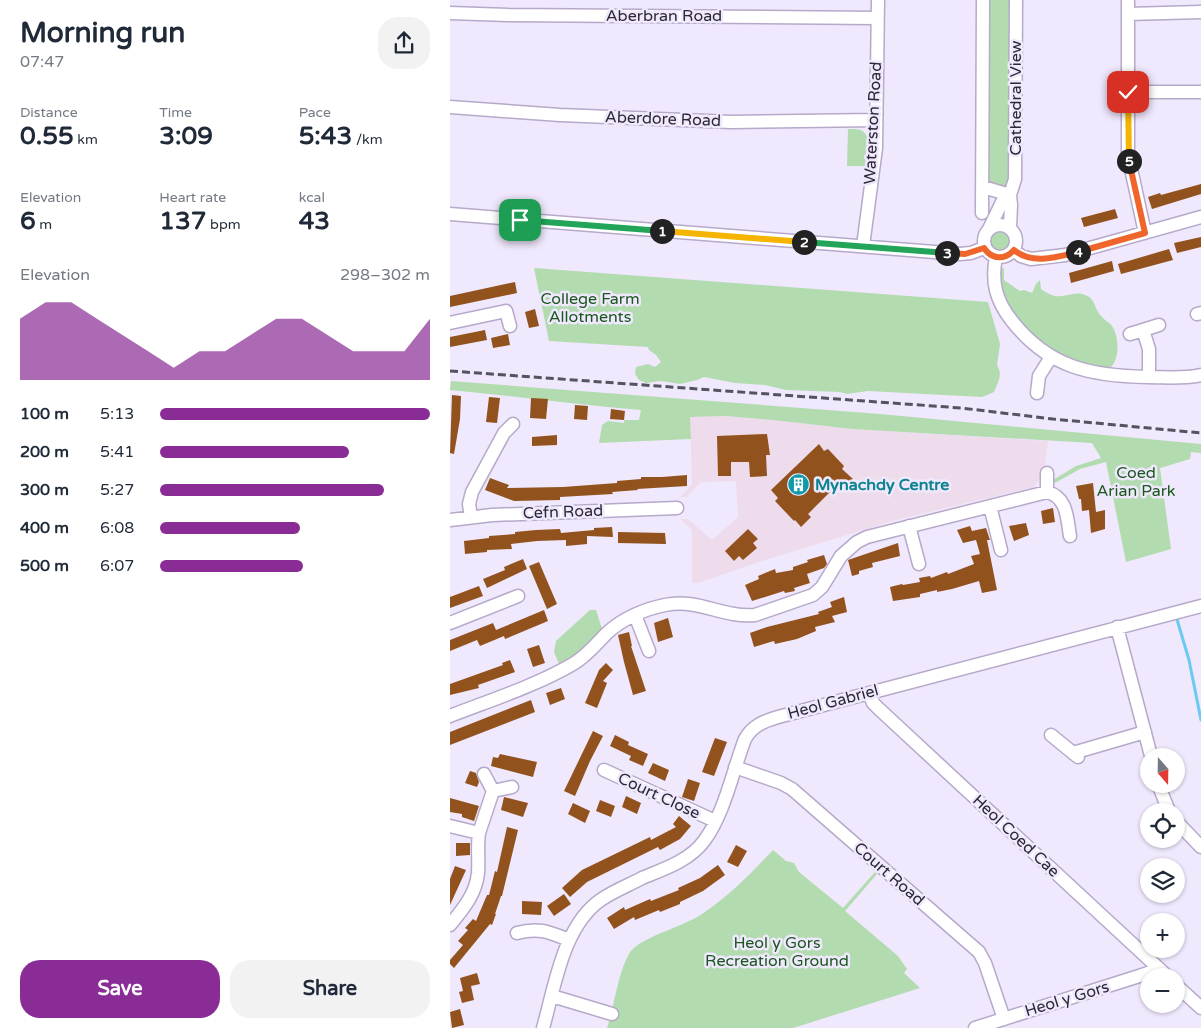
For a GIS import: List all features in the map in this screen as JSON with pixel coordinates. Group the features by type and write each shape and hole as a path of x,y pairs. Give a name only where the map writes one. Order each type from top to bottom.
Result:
{"street":[{"name":"Waterston Road","path":"863,246 876,148 878,0"},
{"name":"Cathedral View","path":"982,213 983,0"},
{"name":"Cathedral View","path":"1010,228 1010,195 1015,173 1016,0"},
{"path":"1128,0 1129,165 1145,233"},
{"path":"1128,14 1201,12"},
{"name":"Aberbran Road","path":"450,13 878,18"},
{"path":"1128,92 1201,92"},
{"name":"Aberdore Road","path":"450,107 560,115 731,122 876,120"},
{"path":"982,187 1010,195"},
{"name":"Cathedral View","path":"988,229 1002,202 1010,195"},
{"path":"450,214 960,254 971,253 984,248"},
{"path":"1014,250 1021,256 1031,259 1085,251 1201,217"},
{"path":"997,225 1010,228 1016,240 1014,250 1006,257 996,258 991,256 984,248 984,238 988,229 997,225"},
{"path":"996,258 994,281 1000,303 1009,318 1043,352 1076,368 1095,374 1150,377 1189,377 1201,375"},
{"path":"450,322 506,311 510,326"},
{"path":"1130,334 1159,325"},
{"path":"1144,330 1149,349 1150,377"},
{"path":"1037,393 1039,376 1051,356"},
{"path":"470,517 469,504 472,492 504,433 513,424"},
{"path":"1047,474 1047,492"},
{"path":"450,716 562,670 583,657 613,628 635,615 662,605 683,603 708,607 732,614 755,615 807,598 818,591 841,556 857,542 867,537 1047,492 1056,496 1064,506 1068,517 1070,536"},
{"path":"990,506 1001,550"},
{"name":"Cefn Road","path":"450,520 470,517 677,508"},
{"path":"909,526 919,564"},
{"path":"450,623 518,596"},
{"name":"Heol Gabriel","path":"543,1028 569,940 581,920 601,900 689,856 704,841 715,822 745,739 748,733 759,724 778,716 1201,606"},
{"path":"635,615 649,651"},
{"path":"1117,627 1149,748"},
{"name":"Heol Coed Cae","path":"869,693 873,703 878,708 1156,967"},
{"path":"1051,735 1076,756 1145,732"},
{"name":"Court Road","path":"735,768 781,783 792,789 979,952 985,963 1004,1019"},
{"name":"Court Close","path":"604,770 715,822"},
{"path":"450,925 470,898 476,886 480,833 493,791 484,774"},
{"path":"493,791 512,787"},
{"path":"450,826 480,833"},
{"path":"1185,831 1201,848"},
{"path":"517,933 536,929 547,931 569,940"},
{"name":"Heol y Gors","path":"975,1028 1148,973 1156,967"},
{"path":"1185,993 1201,1008"},
{"path":"552,996 612,1014"}],"shaded area":[{"path":"726,416 852,429 1048,441 1044,473 1034,487 896,520 762,561 698,583 692,583 692,530 680,519 688,519 712,540 738,517 736,481 701,482 687,497 680,497 692,484 690,417"}],"green space":[{"path":"987,0 1012,0 1012,166 1007,186 1005,187 987,184"},
{"path":"848,129 861,130 867,136 865,166 847,166"},
{"path":"1000,232 1007,235 1010,242 1007,249 1000,252 993,249 990,242 993,235"},
{"name":"College Farm Allotments","path":"534,268 988,302 1000,344 997,365 1000,372 999,378 994,392 982,397 868,391 847,394 840,392 786,390 765,385 735,383 704,377 680,384 661,381 646,383 639,380 635,374 636,367 648,364 655,367 661,362 648,347 549,341"},
{"path":"1004,268 1004,280 1020,291 1024,290 1032,293 1040,280 1041,289 1048,294 1060,296 1079,294 1091,298 1101,316 1112,326 1116,336 1118,347 1116,358 1111,367 1095,378 1078,362 1051,348 1030,332 1022,324 1005,296 998,275 1001,269"},
{"name":"Coed Arian Park","path":"451,381 880,414 1201,444 1201,453 1191,452 1190,459 1160,468 1171,549 1126,562 1106,462 1080,469 1055,483 1053,480 1076,466 1101,458 1092,443 852,429 726,416 690,417 691,439 599,443 602,425 608,421 624,423 624,420 639,420 641,410 450,390"},
{"path":"590,610 596,610 602,629 574,656 559,664 554,652 556,641"},
{"name":"Heol y Gors Recreation Ground","path":"773,850 786,861 794,863 799,872 843,908 875,872 877,874 845,911 898,956 907,969 904,973 920,988 793,1028 607,1028 623,967 631,951 645,941 695,918 712,907 739,884"}],"building":[{"path":"1201,184 1201,194 1152,209 1148,197"},
{"path":"1115,209 1118,218 1084,227 1081,218"},
{"path":"1201,237 1201,247 1177,253 1174,243"},
{"path":"1169,249 1173,260 1121,274 1118,264"},
{"path":"1112,261 1114,271 1071,283 1069,273"},
{"path":"515,282 517,293 450,307 450,296"},
{"path":"535,309 539,326 529,328 525,312"},
{"path":"485,330 487,340 450,347 450,337"},
{"path":"508,334 510,345 493,348 491,338"},
{"path":"452,395 461,396 460,419 454,454 450,453"},
{"path":"489,397 500,398 497,423 486,422"},
{"path":"531,398 548,399 546,419 530,418"},
{"path":"575,405 588,406 587,420 574,419"},
{"path":"611,409 625,411 624,420 610,419"},
{"path":"767,434 770,455 766,455 767,476 750,477 749,462 731,462 731,476 718,476 717,436"},
{"path":"557,435 557,445 532,446 532,437"},
{"name":"Mynachdy Centre","path":"819,444 824,451 828,449 844,466 842,469 853,479 842,490 837,485 808,514 811,517 801,527 775,501 778,498 771,490"},
{"path":"687,475 687,486 637,489 612,492 613,494 560,497 560,500 514,501 485,490 490,478 509,485 507,488 563,487 617,483 617,481 641,479 641,477"},
{"path":"1093,483 1096,512 1105,510 1105,529 1091,533 1089,510 1082,511 1081,499 1079,499 1076,486"},
{"path":"1053,508 1055,522 1043,524 1041,511"},
{"path":"1026,523 1029,535 1014,541 1009,526"},
{"path":"970,526 972,531 986,528 990,540 987,540 997,590 982,593 979,581 952,589 920,594 920,597 893,601 890,587 920,582 919,578 930,576 931,578 947,572 948,574 974,564 971,556 980,554 976,540 963,543 957,530"},
{"path":"612,527 613,537 587,536 587,544 566,546 566,540 537,541 511,544 512,549 487,550 487,552 465,554 464,541 489,538 489,536 536,530 560,529 561,533"},
{"path":"748,529 758,539 753,543 757,548 743,560 739,556 734,561 725,551"},
{"path":"618,532 665,533 666,544 618,543"},
{"path":"898,543 900,556 872,563 873,567 859,571 859,574 852,576 848,560"},
{"path":"824,555 827,564 824,568 807,574 810,583 794,588 795,591 785,593 784,591 752,601 745,585 759,579 758,576 775,569 776,573 793,570 793,567 808,562 807,560"},
{"path":"523,559 527,569 487,588 483,579 505,570 504,567"},
{"path":"539,562 557,604 547,609 529,566"},
{"path":"479,586 483,596 450,608 450,597"},
{"path":"844,597 847,612 832,616 835,622 815,627 816,631 797,639 775,644 774,641 754,647 750,633 819,614 818,612 832,607 830,602"},
{"path":"544,610 548,621 505,639 504,636 480,646 477,640 450,651 450,640 493,623 496,630"},
{"path":"668,618 673,637 658,642 654,623"},
{"path":"629,632 631,646 646,691 633,695 618,635"},
{"path":"539,645 545,663 533,667 527,649"},
{"path":"510,660 515,672 478,685 479,688 450,695 450,684 503,665 502,663"},
{"path":"606,663 613,670 603,681 607,683 597,708 585,703 599,670"},
{"path":"561,688 565,699 550,705 546,693"},
{"path":"531,700 535,712 450,745 450,732"},
{"path":"593,731 603,736 575,796 564,791"},
{"path":"615,735 629,742 628,745 648,754 643,766 629,760 631,756 610,746"},
{"path":"715,738 727,742 714,776 702,772"},
{"path":"500,754 537,762 533,777 491,766 493,757 498,758"},
{"path":"653,763 669,770 665,781 648,773"},
{"path":"470,771 476,773 479,782 477,787 465,783"},
{"path":"688,779 700,783 694,801 682,797"},
{"path":"626,796 641,803 637,814 622,807"},
{"path":"504,797 528,803 523,817 501,810"},
{"path":"450,798 479,806 474,821 462,817 462,814 450,812"},
{"path":"600,800 615,806 611,817 596,811"},
{"path":"573,803 590,811 585,823 568,814"},
{"path":"679,816 691,826 680,839 660,850 658,847 587,882 570,897 562,888 582,870 650,837 651,840 676,827 673,824"},
{"path":"507,827 518,830 502,896 492,925 490,924 454,968 450,964 450,960 463,945 458,941 468,930 465,928 473,919 476,921 487,895 489,895 495,871 497,872"},
{"path":"456,843 470,843 470,855 456,856"},
{"path":"736,845 747,851 738,867 727,862"},
{"path":"718,865 725,875 703,891 680,902 680,904 635,920 634,917 614,929 607,918 624,907 625,910 650,899 651,901 679,890 678,888 700,878"},
{"path":"455,866 466,870 450,905 450,879"},
{"path":"564,894 571,904 554,916 547,906"},
{"path":"522,901 542,902 541,915 522,914"},
{"path":"477,973 480,984 471,986 474,1000 462,1003 459,992 463,991 460,978"},
{"path":"460,1009 464,1025 452,1028 450,1012"}],"waterway":[{"path":"1176,616 1189,660 1201,720"}],"railway":[{"path":"450,371 961,408 1201,433"}],"place":[{"name":"Mynachdy Centre","path":"799,485"}],"route":[{"path":"520,220 960,254 971,253 984,248 991,256 996,258 1006,257 1014,250 1021,256 1031,259 1085,251 1145,233 1129,165 1128,92"}]}
